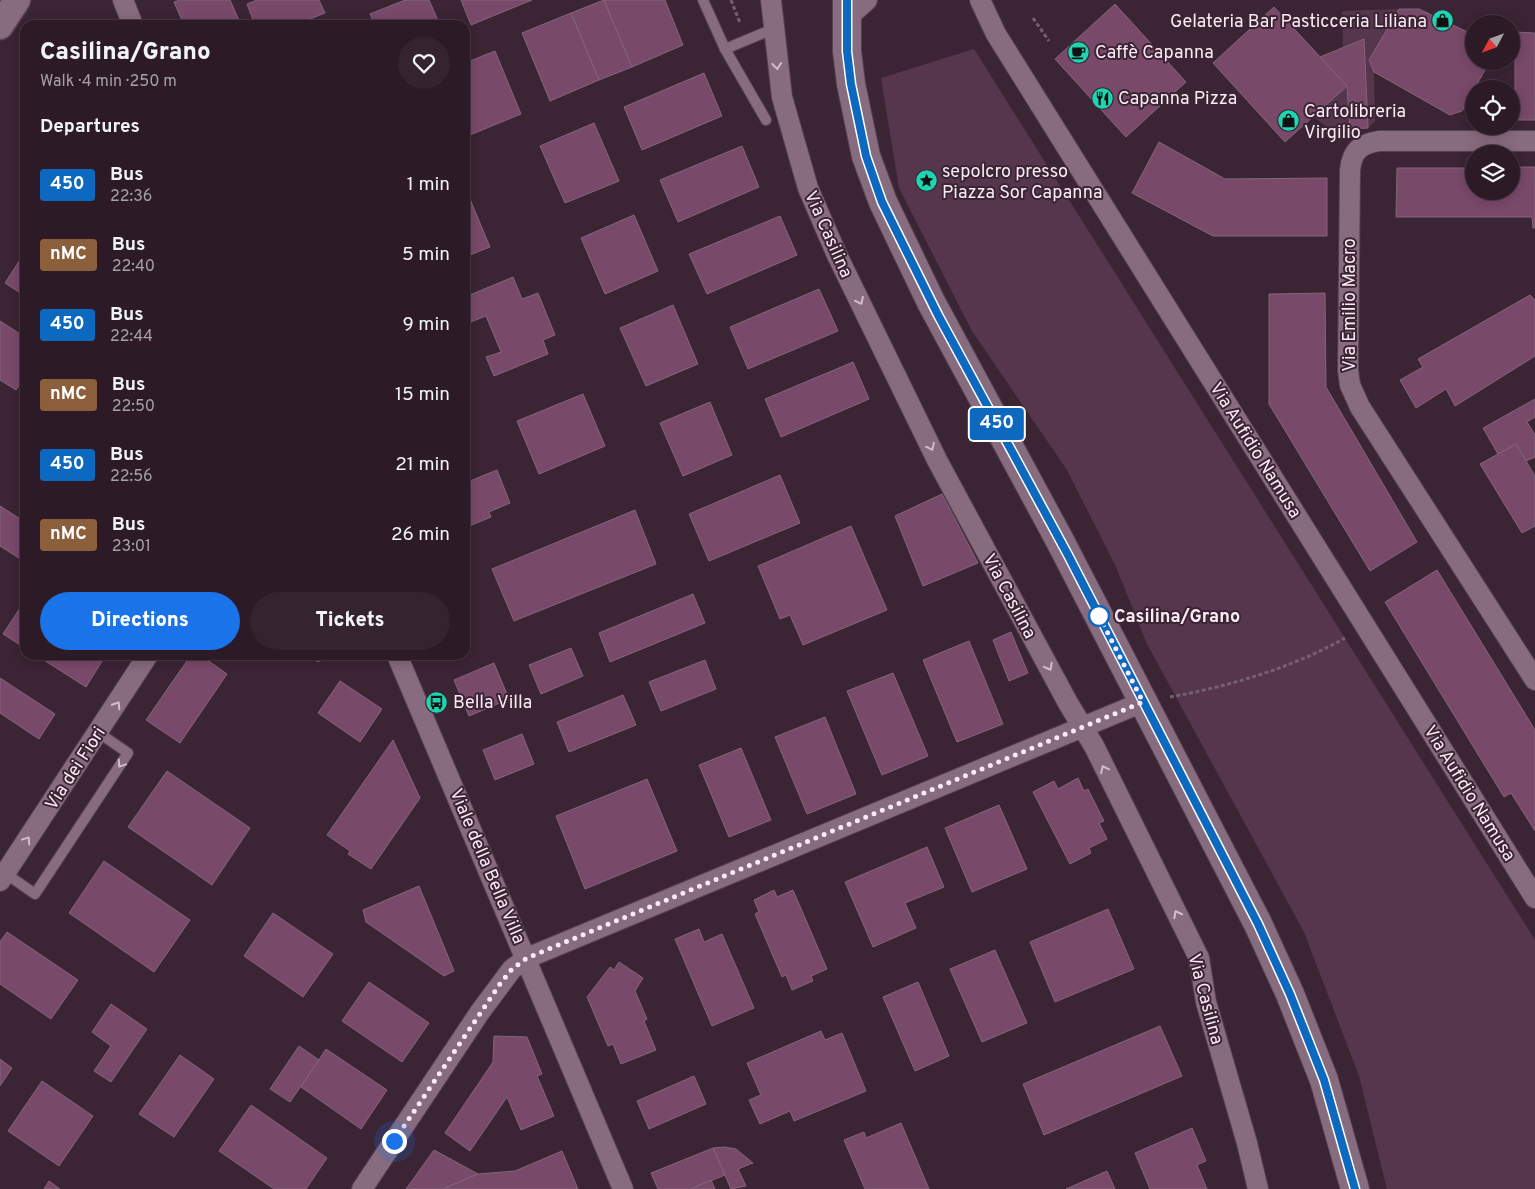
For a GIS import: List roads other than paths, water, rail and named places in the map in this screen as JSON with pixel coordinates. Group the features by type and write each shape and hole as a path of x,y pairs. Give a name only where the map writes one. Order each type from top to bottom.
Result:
{"main road":[{"path":"847,9 847,51 854,104 866,156 882,202 938,315 1055,531 1258,924 1290,994 1324,1080 1355,1189"}],"street":[{"path":"0,26 17,0"},
{"path":"122,0 131,20"},
{"name":"Via Casilina","path":"771,0 773,29 785,111 808,188 837,255 937,460 1082,726 1199,958 1206,1002 1247,1143 1258,1189"},
{"path":"847,9 867,0"},
{"name":"Via Aufidio Namusa","path":"980,0 996,34 1535,898"},
{"name":"Via Emilio Macro","path":"1535,141 1378,141 1363,145 1352,155 1350,170 1348,370 1350,385 1360,407 1535,680"},
{"name":"Via dei Fiori","path":"2,877 99,733 145,660"},
{"name":"Viale della Bella Villa","path":"399,660 527,958 623,1189"},
{"path":"362,1189 480,1012 512,969 527,958 1143,702"}],"lane":[{"path":"703,0 725,49 766,120"},
{"path":"725,49 773,29"},
{"path":"2,877 34,894 60,856 128,753 99,733"}],"place":[{"name":"Gelateria Bar Pasticceria Liliana","path":"1443,21"},
{"name":"Caffè Capanna","path":"1079,52"},
{"name":"Capanna Pizza","path":"1102,98"},
{"name":"Cartolibreria Virgilio","path":"1288,121"},
{"name":"sepolcro presso Piazza Sor Capanna","path":"926,181"},
{"name":"Casilina/Grano","path":"1099,616"},
{"name":"Bella Villa","path":"437,702"}]}
